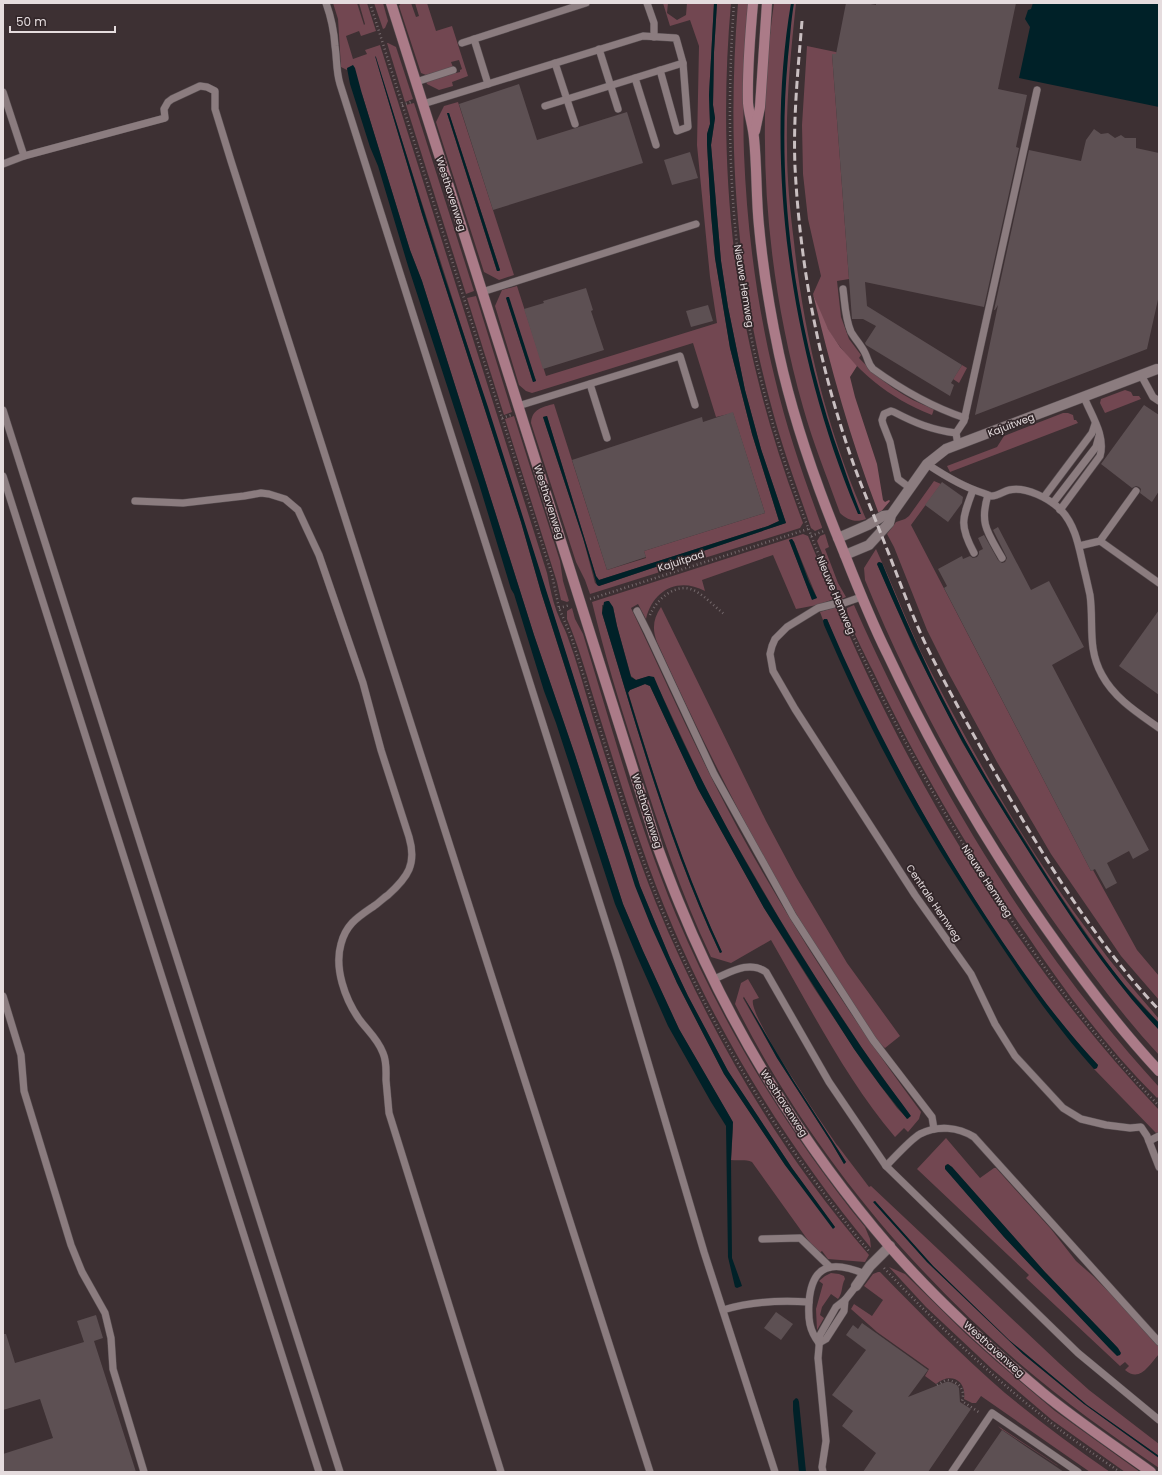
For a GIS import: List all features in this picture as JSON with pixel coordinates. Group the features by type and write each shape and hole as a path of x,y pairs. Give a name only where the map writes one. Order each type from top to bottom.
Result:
{"street":[{"name":"Westhavenweg","path":"391,3 658,848 680,906 714,979 741,1032 783,1103 845,1192 890,1246 944,1304 1009,1364 1045,1394 1151,1472"},
{"path":"753,3 748,106 754,137 759,230 767,289 776,339 790,398 802,440 838,538 886,652 928,735 980,827 1017,886 1097,998 1120,1027 1159,1071"},
{"path":"754,137 760,107 767,3"},
{"name":"Kajuitweg","path":"845,555 869,545 889,523 890,515 927,464 946,449 1158,368"},
{"path":"838,538 868,525 883,516 890,515"},
{"path":"856,1286 877,1259 890,1246"}],"lane":[{"path":"326,3 332,23 336,48 335,61 340,84 618,961 704,1252 775,1472"},
{"path":"462,43 586,3"},
{"path":"647,3 654,23 654,36"},
{"path":"423,104 643,36 654,36 676,38 684,63 688,127 677,131 660,70"},
{"path":"474,39 488,84"},
{"path":"599,49 618,109"},
{"path":"555,63 575,124"},
{"path":"545,106 684,63"},
{"path":"416,82 452,70"},
{"path":"635,78 656,145"},
{"path":"3,164 24,156 165,118 164,109 168,102 200,86 207,87 215,91 216,110 231,161 650,1472"},
{"path":"958,445 956,433 965,418 1037,90"},
{"path":"3,92 24,156"},
{"path":"482,292 696,224"},
{"path":"843,289 848,324 865,354 869,365 915,396 965,418"},
{"path":"518,406 680,356 695,405"},
{"path":"1141,375 1153,397 1159,401"},
{"path":"590,384 607,438"},
{"path":"1060,510 1100,456 1102,444 1099,432 1084,397"},
{"path":"3,410 340,1472"},
{"path":"910,488 898,479 890,442 883,424 884,414 887,412 894,412 916,423 938,431 956,433"},
{"path":"1044,497 1092,433 1095,424"},
{"path":"1053,504 1096,447 1099,439 1099,432"},
{"path":"927,464 946,477 973,490 992,496 1011,489 1032,492 1044,497 1060,510 1073,528 1079,546 1090,596 1091,644 1097,665 1105,680 1116,694 1125,703 1159,728"},
{"path":"3,476 319,1472"},
{"path":"973,490 964,514 963,522 967,539 974,553"},
{"path":"1079,546 1100,541 1136,491"},
{"path":"135,501 183,504 260,493 277,496 288,501 298,510 319,555 363,683 381,750 410,837 412,851 410,867 401,883 374,906 356,918 349,926 344,935 339,954 340,974 343,986 353,1009 379,1043 383,1052 387,1069 389,1113 501,1472"},
{"path":"988,495 984,510 984,520 988,532 1002,558"},
{"path":"1100,541 1159,583"},
{"path":"838,603 844,603 862,596"},
{"name":"Centrale Hemweg","path":"838,603 818,608 787,627 775,639 772,646 771,662 773,671 795,710 915,895 971,974 996,1024 1015,1056 1063,1108 1081,1119 1117,1127 1141,1127 1147,1136 1159,1167"},
{"path":"637,611 714,774 793,916 873,1040 932,1117 934,1129"},
{"path":"714,979 745,967 756,967 766,972 829,1082 886,1166 1078,1353 1159,1420"},
{"path":"3,996 21,1055 24,1091 72,1245 82,1272 105,1313 111,1338 113,1369 144,1472"},
{"path":"886,1166 920,1135 934,1129 947,1128 968,1133 980,1142 1081,1257 1159,1342"},
{"path":"1149,1141 1159,1136"},
{"path":"762,1239 800,1238 830,1267"},
{"path":"819,1343 814,1337 809,1324 809,1302 811,1289 815,1278 820,1271 830,1267 844,1267 865,1274"},
{"path":"823,1472 822,1467 826,1441 818,1358 820,1335 836,1307 846,1300 856,1286"},
{"path":"723,1310 740,1305 765,1301 809,1302"},
{"path":"952,1472 992,1413 1078,1472"}],"path":[{"name":"Nieuwe Hemweg","path":"734,3 730,114 735,223 740,268 751,335 765,392 786,465 808,529 838,603 869,670 910,751 952,826 986,882 1032,950 1103,1044 1158,1103"},
{"name":"Kajuitpad","path":"559,608 808,529"},
{"path":"648,633 650,616 653,609 670,592 676,590 684,589 696,591 724,614"},
{"path":"877,1259 927,1312 981,1364 1051,1423 1120,1472"},
{"path":"937,1385 946,1380 956,1382 962,1388 962,1401 988,1419"}],"shaded area":[{"path":"333,3 357,3 364,25 359,3 367,3 376,31 361,36 359,31 346,36 353,59 367,54 365,50 380,45 547,573 555,606 571,645 623,811 656,903 676,950 699,997 748,1088 805,1174 869,1255 865,1262 828,1259 822,1251 819,1253 815,1250 752,1162 744,1160 731,1160 733,1127 731,1119 679,1029 623,904 575,755 534,635 422,281 410,250 362,94 347,68 347,70 341,67 338,19","holes":["375,56 640,886 670,958 688,996 728,1071 792,1168 835,1227 834,1228 785,1165 724,1074 677,983 619,837 541,592 521,522 422,214"]},
{"path":"374,3 383,3 388,21 383,29"},
{"path":"401,3 411,3 416,17 419,16 415,3 427,3 436,31 452,26 468,76 452,82 453,86 439,90 427,84 426,82 455,72 460,72 462,69 459,60 451,62 453,67 426,75 421,73 399,6"},
{"path":"663,3 668,3 667,13 677,20 686,15 687,3 714,3 709,95 710,124 707,134 707,144 715,258 730,348 752,434 779,521 768,526 599,580 596,576 547,416 543,417 583,538 595,583 599,586 786,523 761,449 745,390 728,307 721,261 711,145 715,118 713,105 714,52 717,3 731,3 726,96 726,143 733,238 739,285 747,331 762,395 778,450 803,523 800,528 590,594 576,562 531,423 533,415 538,409 554,404 607,570 646,558 644,551 765,513 733,413 716,417 693,343 532,393 526,391 519,385 495,306 502,290 517,286 546,376 717,323 710,277 697,145 699,46 690,20 670,26","holes":["506,297 536,381 533,382"]},
{"path":"738,3 749,3 744,116 745,182 750,239 758,296 769,351 785,417 796,454 822,527 815,531 811,528 775,421 759,356 749,306 742,256 734,155 733,104"},
{"path":"774,3 796,3 788,93 787,160 791,218 798,278 819,383 840,452 866,519 859,521 852,520 840,513 803,407 790,358 780,308 773,257 765,156 765,105 768,54"},
{"path":"387,43 396,47 413,99 405,102"},
{"path":"807,46 998,86 998,89 832,54 849,279 837,281 841,317 849,339 861,355 859,358 875,374 893,388 913,400 934,409 932,415 916,408 887,391 849,358 829,331 822,318 813,294 821,276 808,219 803,174 802,125"},
{"path":"458,102 514,275 499,280 484,272 436,122 444,106","holes":["447,113 449,113 500,270 499,271 497,271"]},
{"path":"414,103 474,291 466,294 406,105"},
{"path":"813,294 828,329 840,347 857,366 850,377 877,464 883,500 885,502 890,501 879,514 859,460 842,405"},
{"path":"476,296 512,412 504,415 467,298"},
{"path":"962,365 967,368 959,383 953,379"},
{"path":"1125,390 1131,392 1133,396 1139,396 1141,399 1105,413 1100,403 1101,399"},
{"path":"1063,413 1073,415 1074,420 1078,423 950,472 947,466 997,447 1004,436"},
{"path":"514,416 560,561 563,581 569,601 567,602 561,600 557,582 505,419"},
{"path":"934,481 941,484 911,525 1091,871 1093,870 1137,950 1159,976 1159,1000 1121,956 1051,854 997,762 927,630 894,547 887,534 896,522 909,516"},
{"path":"803,534 808,536 834,599 817,605 796,609 773,555 702,580 705,591 685,585 668,589 654,600 646,619 638,604 631,608 719,792 770,886 853,1017 921,1112 919,1119 908,1132 904,1128 895,1137 860,1091 829,1042 771,940 731,963 711,957 699,932 660,829 618,696 592,602","holes":["792,539 794,542 817,598 812,599 789,540","602,605 613,607 631,676 636,680 649,676 660,691 704,785 732,837 816,978 862,1048 910,1116 908,1119 897,1108 865,1065 814,988 764,908 698,789 650,686 645,684 628,692 670,824 694,888 722,952 720,953 669,828 602,613"]},
{"path":"825,534 829,547 825,549 838,583 846,597 841,599 817,541 820,536"},
{"path":"876,549 921,652 980,763 1001,799 1069,905 1110,960 1159,1019 1159,1023 1119,979 1093,943 1053,885 992,787 963,737 932,677 904,616 882,563 878,562 877,564 913,646 962,742 1012,825 1080,929 1112,974 1159,1030 1159,1055 1095,978 1059,929 1003,846 952,760 906,671 865,580 864,568"},
{"path":"854,605 916,734 950,797 987,858 1026,918 1068,977 1112,1033 1159,1087 1159,1096 1157,1098 1088,1020 1042,957 984,871 925,772 889,704 850,621 847,608"},
{"path":"661,607 766,821 796,877 847,963 900,1036 885,1048 864,1022 792,907 767,864 721,776 657,642 654,633 654,624"},
{"path":"837,607 901,742 937,808 976,873 1017,935 1062,996 1109,1054 1159,1110 1159,1132 1156,1133 1094,1069 1096,1069 1098,1065 1057,1018 1038,993 1001,941 967,888 900,773 854,681 827,619 823,620 820,612"},
{"path":"572,608 575,619 583,634 626,776 662,881 695,957 715,998 760,1078 810,1154 865,1227 870,1239 871,1248 804,1160 773,1114 717,1019 692,969 669,919 634,825 582,659 567,619 567,611"},
{"path":"748,979 759,998 753,1000 755,1010 771,1042 744,997 743,998 777,1058 844,1164 846,1162 776,1051 830,1135 869,1187 871,1186 1089,1390 1159,1444 1159,1456 1087,1405 1009,1340 933,1266 875,1201 874,1202 927,1262 1023,1354 1084,1404 1159,1458 1159,1468 1053,1391 1019,1363 935,1284 896,1242 859,1197 825,1151 792,1104 762,1055 735,1004 741,983"},
{"path":"946,1138 980,1178 996,1168 1051,1229 1076,1261 1121,1304 1159,1347 1159,1354 1140,1374 1135,1375 1125,1370 1129,1366 1125,1362 1120,1366 1026,1278 1029,1275 917,1169","holes":["947,1164 952,1167 1044,1271 1118,1348 1034,1269 1004,1237 945,1166"]},
{"path":"889,1267 905,1274 966,1334 1055,1411 1140,1472 1125,1472 1052,1420 992,1369 926,1307"},
{"path":"880,1272 957,1349 1005,1393 1057,1434 1110,1472 1090,1472 981,1396 976,1403 972,1403 964,1399 963,1387 956,1380 952,1378 941,1380 936,1384 925,1376 929,1369 877,1332 851,1309 854,1304 872,1316 883,1300 864,1286 873,1274"},
{"path":"831,1273 844,1276 845,1279 838,1299 831,1294 822,1307 820,1315 824,1318 817,1330 816,1309 823,1284 819,1281"},
{"path":"998,1426 1057,1465 1058,1466 1001,1429"}],"water":[{"path":"714,3 717,3 713,105 715,118 711,145 721,261 728,307 745,390 761,449 786,523 599,586 597,585 543,417 547,416 596,576 599,580 768,526 779,521 752,434 730,348 715,258 707,144 707,134 710,124 709,95"},
{"path":"791,3 794,3 788,57 784,154 792,251 808,346 820,393 834,439 861,514 858,514 835,455 816,393 801,329 790,263 783,197 781,131 783,66"},
{"path":"1033,3 1159,3 1159,107 1019,78 1030,27 1025,19 1028,10 1031,9"},
{"path":"375,56 640,886 670,958 688,996 728,1071 792,1168 835,1227 833,1229 785,1165 724,1074 677,983 651,926 635,886 541,592 521,522 422,214"},
{"path":"353,65 410,250 422,281 534,635 575,755 623,904 679,1029 733,1122 731,1160 732,1258 742,1286 737,1288 735,1287 728,1257 726,1126 668,1026 615,904 556,723 544,691 514,594 511,589 479,484 408,266 378,166 370,147 350,84 347,68"},
{"path":"447,113 449,113 500,270 499,271 497,271"},
{"path":"509,297 536,381 533,382 506,298"},
{"path":"792,539 817,598 812,600 789,540"},
{"path":"879,562 882,563 925,663 965,740 1001,802 1048,878 1082,929 1128,990 1159,1023 1159,1030 1107,968 1091,946 1046,880 987,785 950,719 928,675 877,564"},
{"path":"609,601 613,607 631,677 636,680 649,676 654,677 689,755 729,831 771,905 840,1015 880,1074 911,1116 907,1119 854,1049 764,908 698,789 650,686 645,684 630,690 628,693 670,824 722,952 720,953 669,828 641,742 602,613 604,602"},
{"path":"824,619 827,619 862,696 900,772 942,846 1012,956 1053,1012 1098,1065 1097,1068 1094,1069 1080,1053 1042,1005 968,896 942,854 916,811 874,732 824,625"},
{"path":"743,996 793,1080 846,1162 844,1164 777,1058"},
{"path":"948,1164 1044,1271 1118,1348 1121,1353 1120,1355 1117,1356 1109,1348 1004,1237 945,1169 945,1166"},
{"path":"875,1201 933,1266 1009,1340 1087,1405 1159,1456 1159,1458 1084,1404 1023,1354 927,1262 873,1202"},
{"path":"796,1398 799,1402 806,1472 799,1472 793,1410 793,1401"}],"building":[{"path":"846,3 865,3 876,5 876,3 1016,3 998,89 1027,95 1016,147 1019,148 984,307 865,282 867,306 962,365 951,383 954,385 950,396 866,345 865,343 876,326 863,319 852,319 832,54 836,54"},
{"path":"519,84 537,140 627,112 643,163 493,210 459,104"},
{"path":"1094,129 1101,134 1108,133 1115,138 1121,135 1125,138 1136,138 1136,148 1159,153 1159,295 1147,349 975,415 998,305 994,310 1029,150 1081,161 1086,140"},
{"path":"690,152 698,178 672,185 664,160"},
{"path":"586,288 593,310 591,311 604,350 543,369 524,309 544,303 543,301"},
{"path":"708,305 713,321 691,327 686,311"},
{"path":"1144,405 1159,415 1159,491 1152,502 1140,493 1141,489 1139,487 1136,486 1132,488 1101,464"},
{"path":"733,412 765,513 644,551 646,557 607,570 572,460 702,417 703,422"},
{"path":"942,482 963,497 962,503 948,522 925,505"},
{"path":"998,527 1031,590 1049,581 1084,647 1052,665 1149,850 1133,859 1129,851 1107,863 1117,883 1106,889 1095,869 1091,871 944,588 947,586 938,569 962,556 963,559 970,556 973,558 977,557 979,551 983,549 978,538 984,535 998,560 1002,563 1005,562 1007,558 993,530"},
{"path":"1159,610 1159,695 1119,666"},
{"path":"776,1312 793,1324 781,1340 764,1328"},
{"path":"96,1315 103,1338 94,1341 136,1472 3,1472 3,1454 53,1438 40,1399 3,1410 3,1334 6,1334 15,1363 84,1342 77,1321"},
{"path":"862,1323 928,1370 908,1397 946,1382 950,1382 957,1385 959,1388 960,1402 971,1409 928,1472 863,1472 876,1453 842,1426 853,1411 832,1395 866,1350 846,1335 853,1325 858,1329"},
{"path":"1002,1430 1028,1448 1064,1472 973,1472"}],"railway":[{"path":"802,21 796,94 795,130 795,167 801,240 812,312 820,348 839,419 854,464 908,604 926,645 972,732 1036,842 1093,930 1159,1010"}]}
